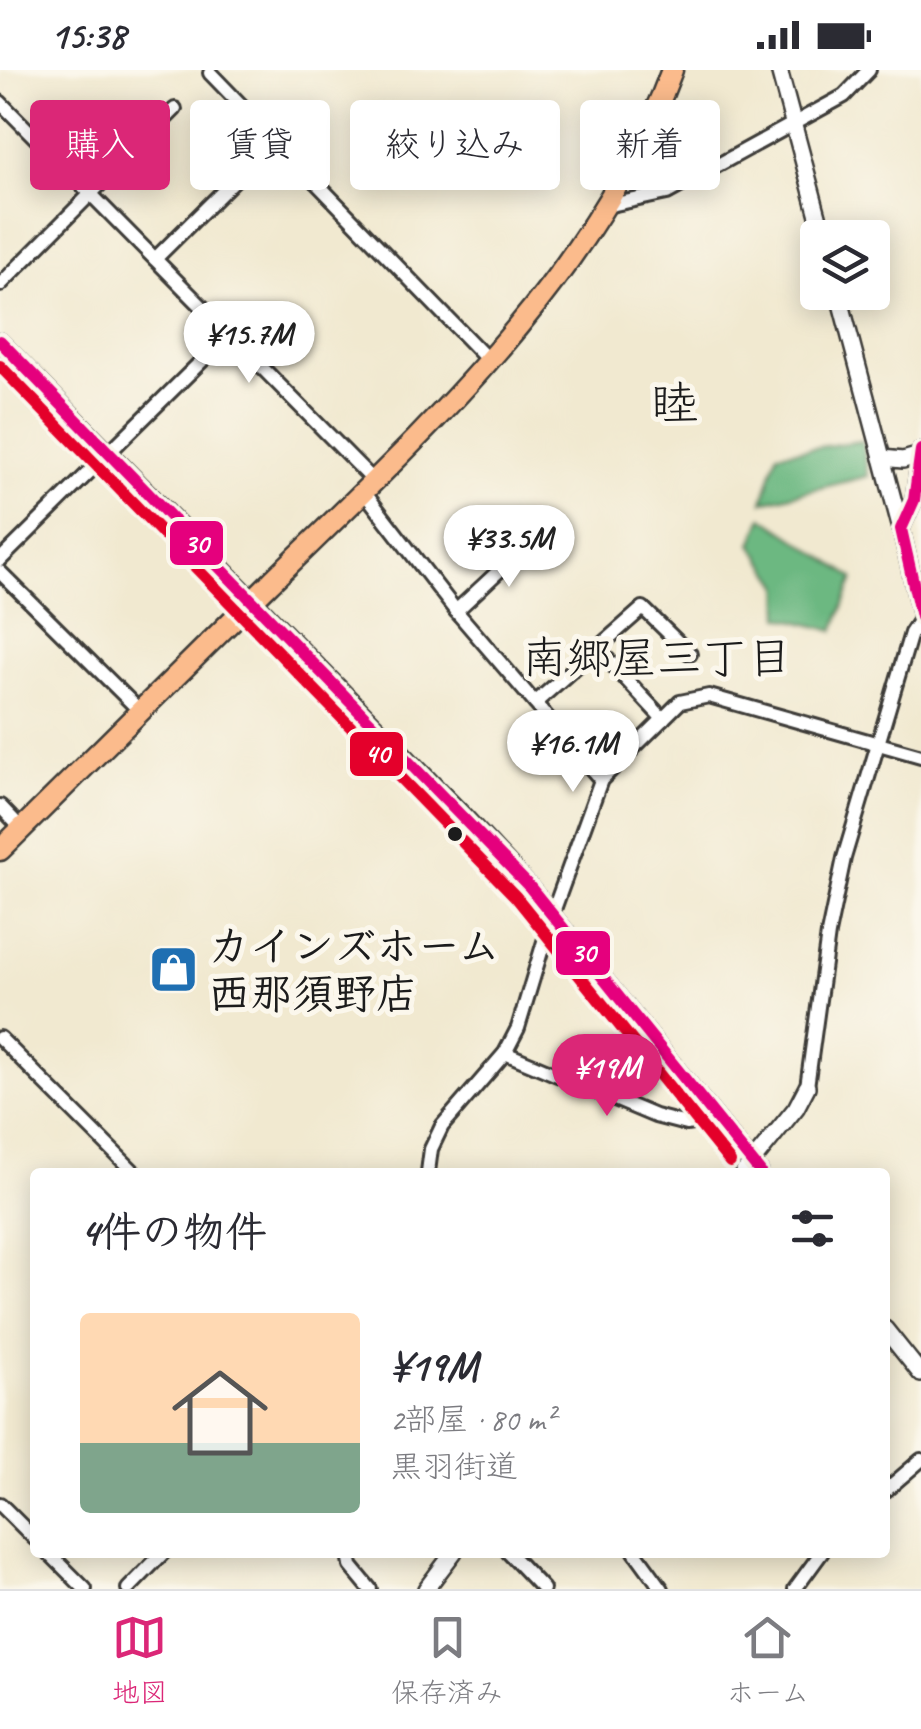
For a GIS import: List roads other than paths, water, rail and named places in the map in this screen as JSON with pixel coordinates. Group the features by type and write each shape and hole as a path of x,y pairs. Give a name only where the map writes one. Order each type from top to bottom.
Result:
{"highway":[{"path":"0,850 369,487 490,362 626,176 672,70"}],"street":[{"path":"779,70 819,220"},
{"path":"606,206 667,193 844,96 869,70"},
{"path":"210,73 235,100"},
{"path":"0,102 228,335 369,487 456,611 600,780"},
{"path":"0,285 174,109"},
{"path":"155,260 226,190"},
{"path":"321,190 490,362"},
{"path":"753,1168 796,1108 806,1087 828,934 844,858 911,632 921,618 843,310"},
{"path":"0,560 228,335"},
{"path":"0,341 421,769 552,915 718,1119 751,1168"},
{"path":"882,458 903,460 921,452"},
{"path":"901,529 914,500 921,452"},
{"path":"456,611 533,539"},
{"path":"0,572 140,712"},
{"path":"535,703 643,608 690,654"},
{"path":"597,648 663,718"},
{"path":"429,1168 431,1149 442,1126 505,1053 534,981 552,915 600,780 680,702 709,696 921,756"},
{"path":"0,806 22,828"},
{"path":"0,1038 130,1168"},
{"path":"505,1053 654,1116 686,1124 718,1119"},
{"path":"890,1335 921,1374"},
{"path":"890,1487 921,1460"},
{"path":"0,1504 30,1534"},
{"path":"54,1558 85,1589"},
{"path":"128,1589 158,1558"},
{"path":"350,1558 351,1566 370,1589"},
{"path":"426,1589 449,1558"},
{"path":"514,1558 543,1589"},
{"path":"639,1558 662,1589"},
{"path":"795,1589 818,1558"}],"place":[{"name":"カインズホーム 西那須野店","path":"173,970"}],"district":[{"name":"睦","path":"674,403"},
{"name":"南郷屋三丁目","path":"657,658"}]}
